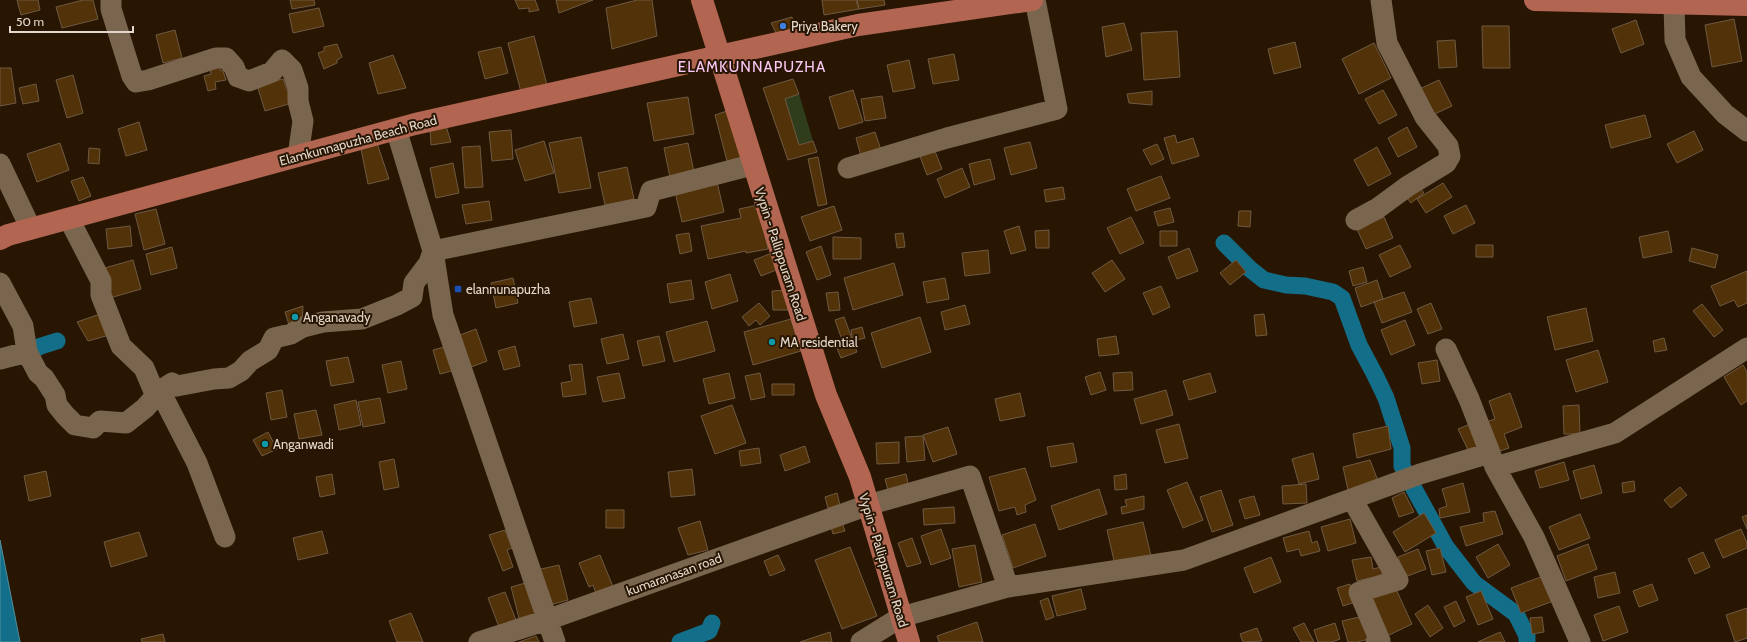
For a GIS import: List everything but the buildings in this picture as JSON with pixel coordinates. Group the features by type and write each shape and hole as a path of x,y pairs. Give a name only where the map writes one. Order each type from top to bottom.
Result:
{"main road":[{"name":"Vypin - Pallippuram Road","path":"702,0 752,165 826,395 860,477 909,642"},
{"name":"Elamkunnapuzha Beach Road","path":"0,239 31,229 396,129 858,26 1033,0"},
{"path":"1535,0 1747,5"}],"street":[{"path":"111,0 111,9 132,76 136,82 148,80 216,58 226,58 234,67 238,76 249,81 272,72 282,60 292,70 298,88 298,101 303,121 298,156"},
{"path":"848,168 947,138 1057,109 1033,0"},
{"path":"1356,220 1378,208 1408,186 1446,163 1450,156 1448,146 1425,117 1387,43 1381,0"},
{"path":"1674,4 1675,40 1691,77 1725,114 1747,131"},
{"path":"396,129 433,251 443,315 555,642"},
{"path":"0,164 31,229"},
{"path":"433,251 646,207 651,191 752,165"},
{"path":"68,219 101,281 101,295 121,346 144,368 197,464 225,537"},
{"path":"0,283 23,326 28,355 38,373 44,378 55,394 57,405 75,425 93,428 100,421 126,423 145,408 158,393 172,383 177,386 214,379 230,378 241,371 250,361 268,350 274,338 291,334 303,327 323,322 362,319 397,305 412,297 414,283 429,263 433,251"},
{"path":"861,642 901,617 1008,587 1184,560 1420,474 1615,433 1747,348"},
{"path":"1446,349 1469,399 1492,460 1534,537 1580,642"},
{"path":"0,359 28,355"},
{"name":"kumaranasan road","path":"480,642 547,620 868,505 970,476 1008,587"},
{"path":"1352,499 1398,580 1359,592 1380,641 1376,642"}],"green space":[{"path":"799,94 813,141 799,145 785,99"}],"water":[{"path":"0,540 20,642 0,642"}],"waterway":[{"path":"1224,243 1250,269 1264,280 1333,292 1342,298 1359,345 1386,398 1402,448 1402,466 1413,487 1446,547 1474,583 1516,614 1527,636 1527,642"},
{"path":"17,357 41,346 57,341"},
{"path":"680,642 709,631 712,623"}],"place":[{"name":"Priya Bakery","path":"783,26"},
{"name":"elannunapuzha","path":"458,289"},
{"name":"Anganavady","path":"295,317"},
{"name":"MA residential","path":"772,342"},
{"name":"Anganwadi","path":"265,444"}],"district":[{"name":"ELAMKUNNAPUZHA","path":"752,67"}]}
